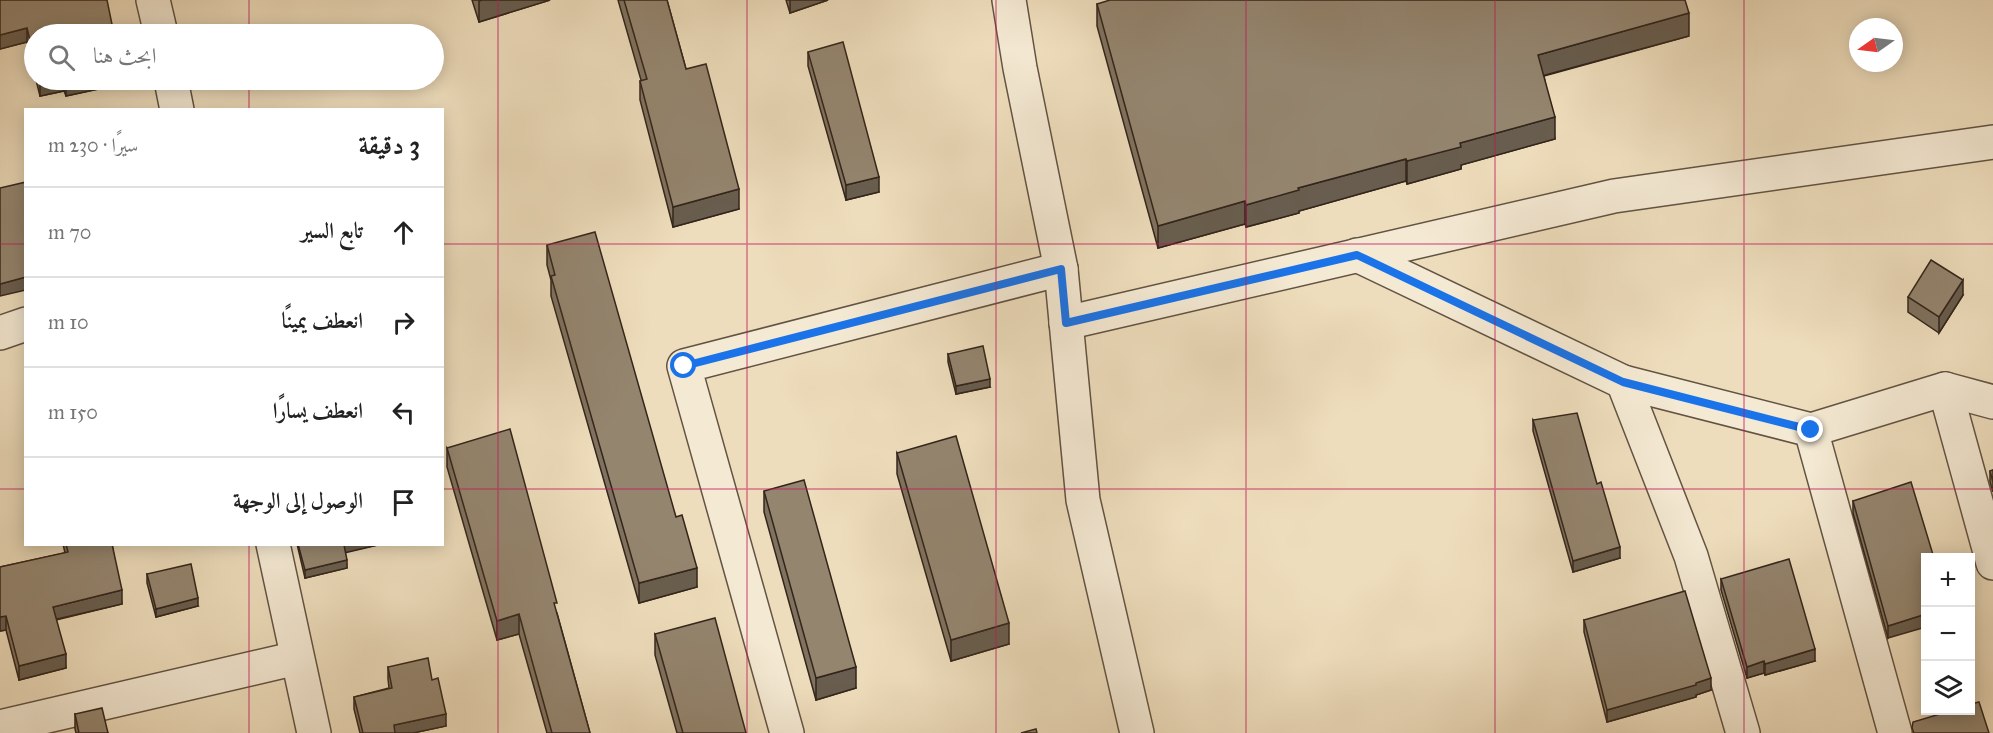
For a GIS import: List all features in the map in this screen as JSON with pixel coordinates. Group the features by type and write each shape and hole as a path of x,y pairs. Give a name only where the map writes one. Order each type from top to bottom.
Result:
{"street":[{"path":"153,0 158,24"},
{"path":"1009,0 1020,68 1061,269 1083,500 1137,733"},
{"path":"173,90 177,108"},
{"path":"1066,323 1614,196 1993,142"},
{"path":"1357,255 1623,382 1811,430 1945,389 1993,402"},
{"path":"787,733 684,366 1061,269"},
{"path":"0,333 24,325"},
{"path":"1623,382 1691,556 1743,733"},
{"path":"1945,389 1993,563"},
{"path":"1811,430 1895,733"},
{"path":"273,546 314,733"},
{"path":"0,727 54,725 297,658"}],"building":[{"path":"0,0 107,0 112,24 24,24 24,29 0,35"},
{"path":"624,0 667,0 686,69 706,64 739,189 673,207 640,81 647,79"},
{"path":"1110,0 1685,0 1689,13 1538,55 1555,117 1460,143 1461,147 1407,161 1406,159 1298,188 1299,190 1246,205 1245,201 1158,226 1097,4"},
{"path":"843,42 879,177 846,185 808,52"},
{"path":"24,182 24,278 0,284 0,188"},
{"path":"595,232 676,517 682,515 697,568 639,583 551,276 555,275 547,245"},
{"path":"1931,260 1963,280 1939,317 1908,297"},
{"path":"983,346 990,379 956,386 948,354"},
{"path":"1577,413 1597,484 1601,482 1620,547 1573,561 1533,420"},
{"path":"510,429 590,733 552,733 519,614 497,621 447,448"},
{"path":"956,436 1009,623 951,640 897,453"},
{"path":"804,480 856,667 816,678 764,491"},
{"path":"1911,482 1932,553 1921,553 1921,616 1888,626 1853,501"},
{"path":"66,546 112,546 122,590 53,607 66,654 19,666 6,616 0,617 0,567 68,552"},
{"path":"299,546 344,546 347,560 305,570"},
{"path":"1789,559 1815,649 1747,667 1721,579"},
{"path":"191,564 198,598 156,609 147,574"},
{"path":"1685,591 1711,678 1696,683 1696,685 1607,710 1584,620"},
{"path":"715,618 746,733 683,733 655,634"},
{"path":"428,658 432,680 438,678 446,714 394,725 395,733 363,733 354,697 392,688 388,667"},
{"path":"1979,702 1989,733 1914,733 1913,722 1937,715 1975,715 1975,703"},
{"path":"102,708 108,733 79,733 75,714"},
{"path":"1036,729 1037,733 1021,733"}],"route":[{"path":"684,366 1061,269 1066,323 1357,255 1623,382 1811,430"}]}
